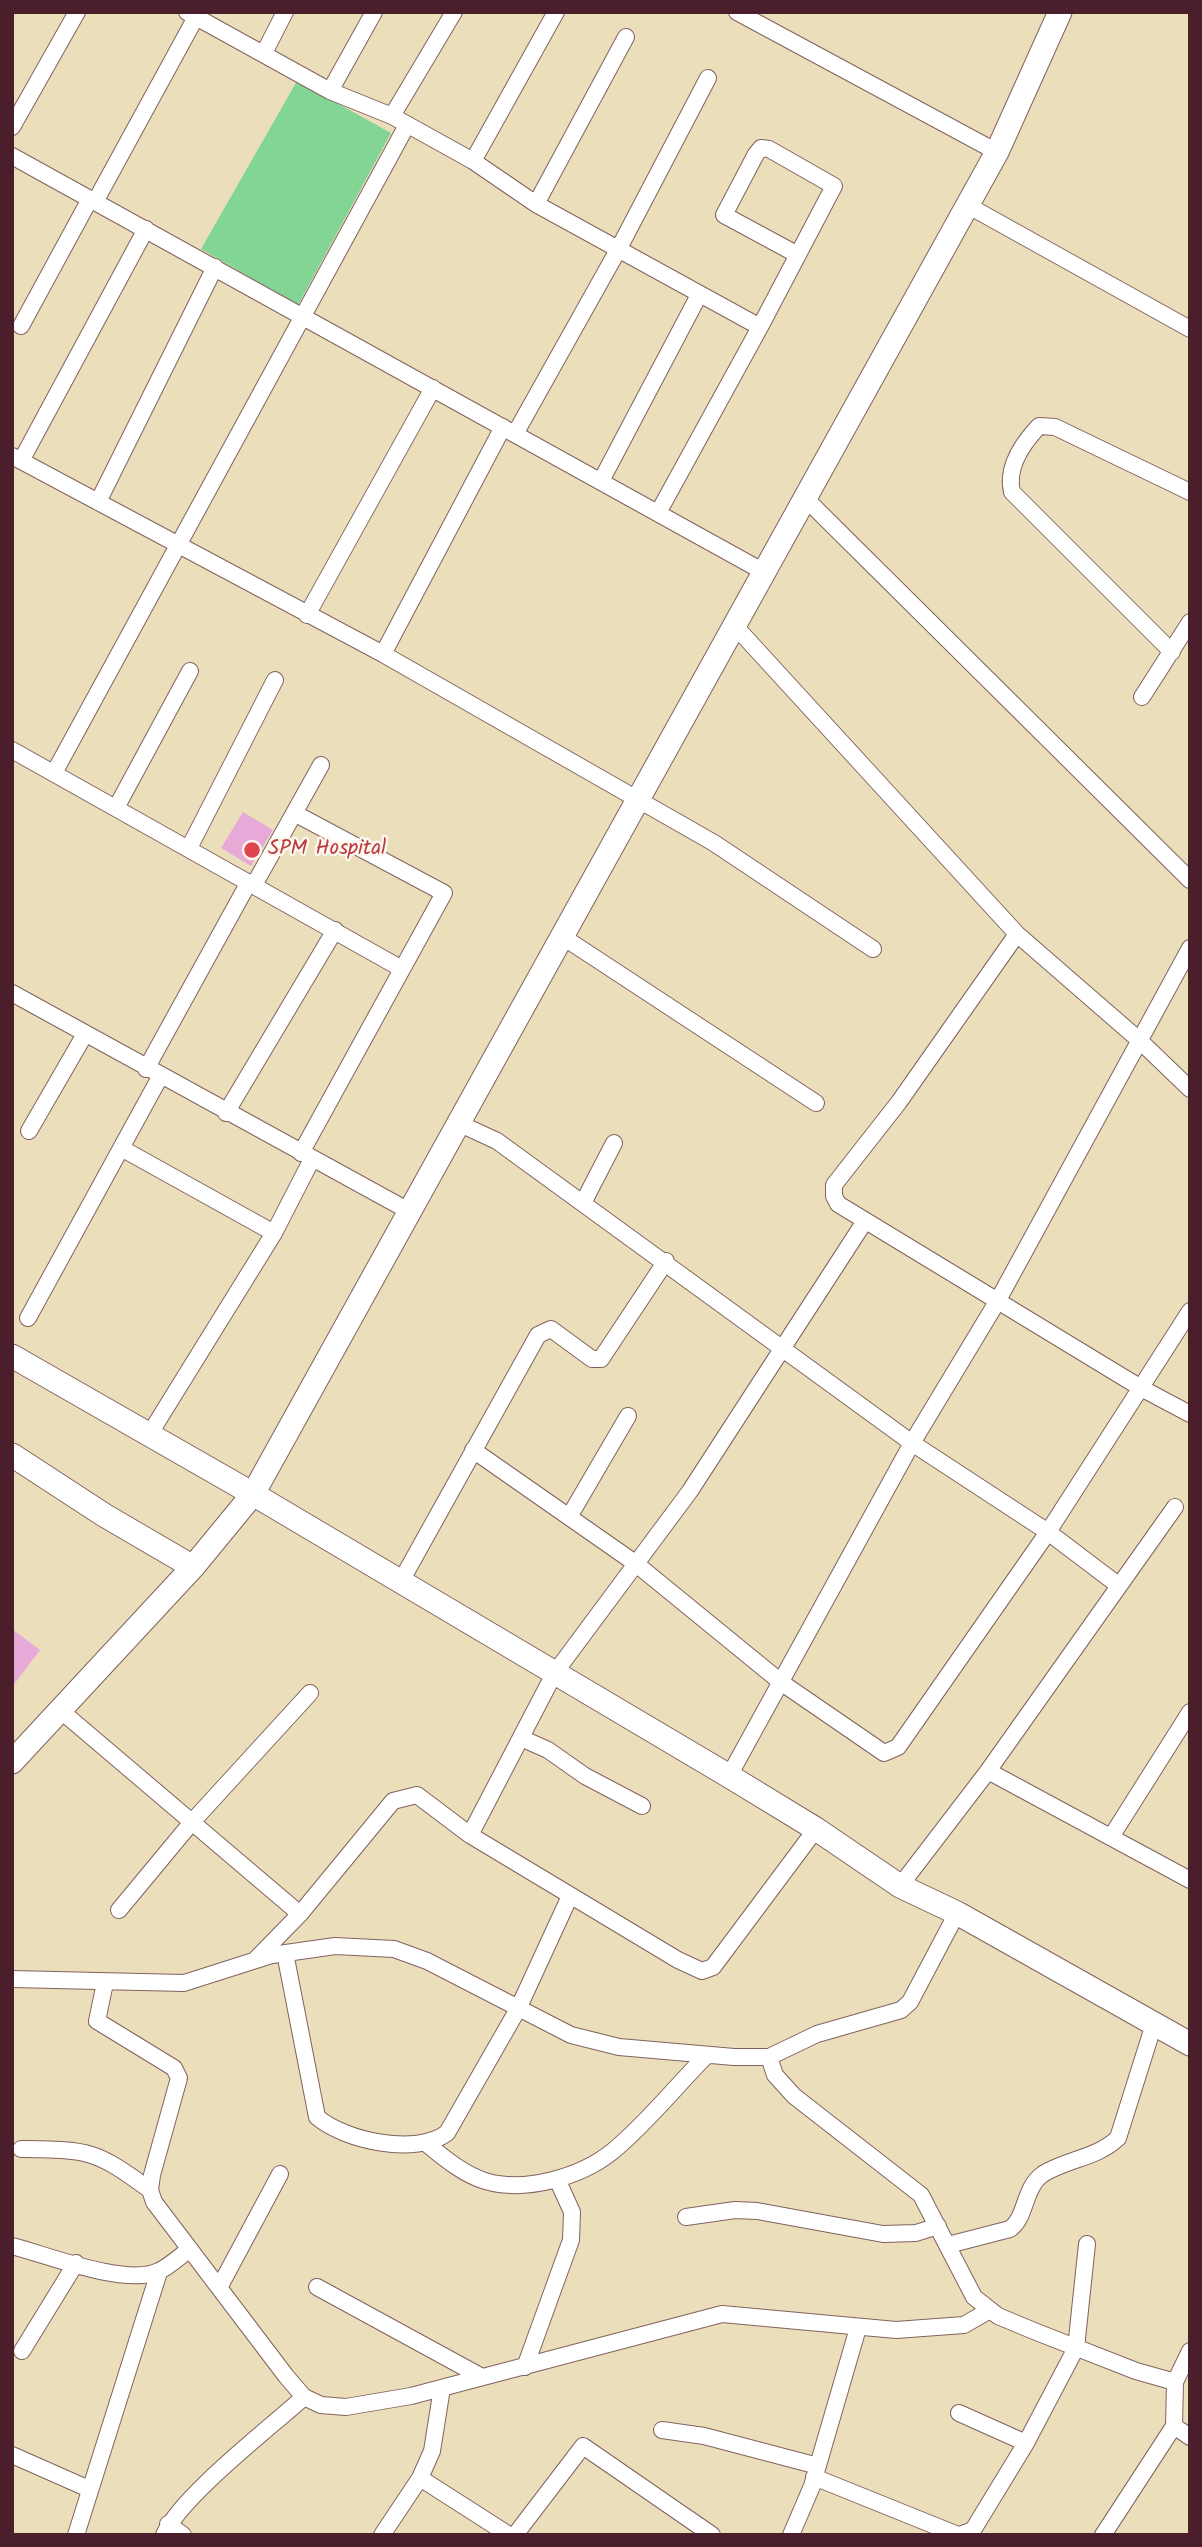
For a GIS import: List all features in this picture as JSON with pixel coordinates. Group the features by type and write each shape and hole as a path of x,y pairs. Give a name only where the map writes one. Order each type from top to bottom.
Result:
{"street":[{"path":"12,127 77,12"},
{"path":"264,52 285,12"},
{"path":"330,91 374,12"},
{"path":"393,116 454,12"},
{"path":"473,161 556,12"},
{"path":"737,12 997,152"},
{"path":"12,1762 193,1567 253,1494 407,1210 562,937 997,152 1060,12"},
{"path":"21,326 93,200 192,14 330,91 393,116 473,161 536,204 760,327"},
{"path":"536,204 626,37"},
{"path":"383,654 509,430 618,250 708,78"},
{"path":"54,773 407,125"},
{"path":"657,513 760,327 798,255 834,186 769,149 761,148 723,215 798,255"},
{"path":"12,156 764,572"},
{"path":"967,205 1190,329"},
{"path":"146,229 17,458 383,654 715,843 873,949"},
{"path":"98,502 215,267"},
{"path":"601,481 699,295"},
{"path":"307,615 433,388"},
{"path":"1172,652 1012,492 1010,482 1024,442 1039,426 1055,427 1190,492"},
{"path":"804,497 1190,880"},
{"path":"1142,697 1190,622"},
{"path":"734,625 1017,934 1139,1040 1190,1089"},
{"path":"116,808 190,671"},
{"path":"189,848 275,680"},
{"path":"12,750 402,970"},
{"path":"28,1318 121,1147 153,1073 251,883 321,765"},
{"path":"149,1435 274,1233 307,1156 444,893 294,813"},
{"path":"226,1113 335,930"},
{"path":"1017,934 899,1102 834,1185 834,1196 838,1204 997,1302 1141,1388 1190,1414"},
{"path":"562,937 816,1103"},
{"path":"729,1776 912,1443 997,1302 1139,1040 1185,969 1190,948"},
{"path":"12,993 153,1073 407,1210"},
{"path":"29,1131 85,1034"},
{"path":"458,1123 497,1141 666,1261 912,1443 1048,1532 1118,1585"},
{"path":"583,1203 614,1143"},
{"path":"121,1147 274,1233"},
{"path":"470,1835 554,1674 690,1491 865,1221"},
{"path":"400,1583 538,1335 551,1329 592,1359 601,1359 666,1261"},
{"path":"473,1450 635,1563 782,1683 884,1753 898,1748 1048,1532 1190,1311"},
{"path":"12,1356 253,1494 729,1776 816,1829 900,1886 957,1913 1190,2044"},
{"path":"569,1517 628,1416"},
{"path":"12,1455 104,1515 193,1567"},
{"path":"900,1886 988,1771 1175,1507"},
{"path":"119,1910 192,1822 310,1693"},
{"path":"61,1710 300,1914"},
{"path":"1111,1837 1190,1712"},
{"path":"521,1738 548,1749 585,1776 642,1806"},
{"path":"988,1771 1190,1880"},
{"path":"254,1961 300,1914 393,1801 416,1795 470,1835 678,1960 702,1971 713,1966 816,1829"},
{"path":"285,1953 317,2116 341,2133 363,2140 426,2144 447,2133 518,2009 570,1896"},
{"path":"12,1979 184,1983 285,1953 335,1946 394,1949 427,1961 571,2035 619,2047 707,2055 769,2057 817,2034 901,2010 910,2002 957,1913"},
{"path":"105,1983 97,2021 174,2068 179,2078 150,2190 154,2202 304,2397 321,2405 346,2407 442,2388 722,2314 896,2330 964,2325 990,2310"},
{"path":"948,2245 1010,2229 1017,2224 1032,2184 1044,2174 1108,2147 1118,2138 1154,2024"},
{"path":"426,2144 448,2162 486,2181 523,2184 557,2179 612,2152 707,2055"},
{"path":"769,2057 775,2074 793,2096 921,2195 974,2297 990,2310 1076,2348 1136,2371 1175,2382"},
{"path":"21,2149 80,2150 97,2155 150,2190"},
{"path":"220,2286 280,2174"},
{"path":"525,2367 571,2240 572,2212 557,2179"},
{"path":"686,2217 735,2210 757,2211 901,2235 938,2225"},
{"path":"662,2430 704,2436 816,2471 959,2535 973,2530 1026,2443 1076,2348 1087,2244"},
{"path":"12,2246 121,2275 142,2276 159,2272 190,2249"},
{"path":"22,2351 76,2263"},
{"path":"76,2535 159,2272"},
{"path":"317,2287 482,2377"},
{"path":"791,2535 816,2471 858,2328"},
{"path":"1103,2535 1174,2426 1175,2382 1190,2351"},
{"path":"382,2535 420,2478 432,2451 442,2388"},
{"path":"183,2535 166,2529 204,2486 304,2397"},
{"path":"959,2413 1026,2443"},
{"path":"1174,2426 1190,2437"},
{"path":"515,2535 583,2446 712,2535"},
{"path":"12,2455 89,2489"},
{"path":"420,2478 509,2535"}],"green space":[{"path":"297,81 391,133 298,305 201,249"}],"building":[{"path":"243,812 273,830 251,866 221,848"},
{"path":"12,1629 40,1650 12,1687"}],"place":[{"name":"SPM Hospital","path":"252,850"}]}
